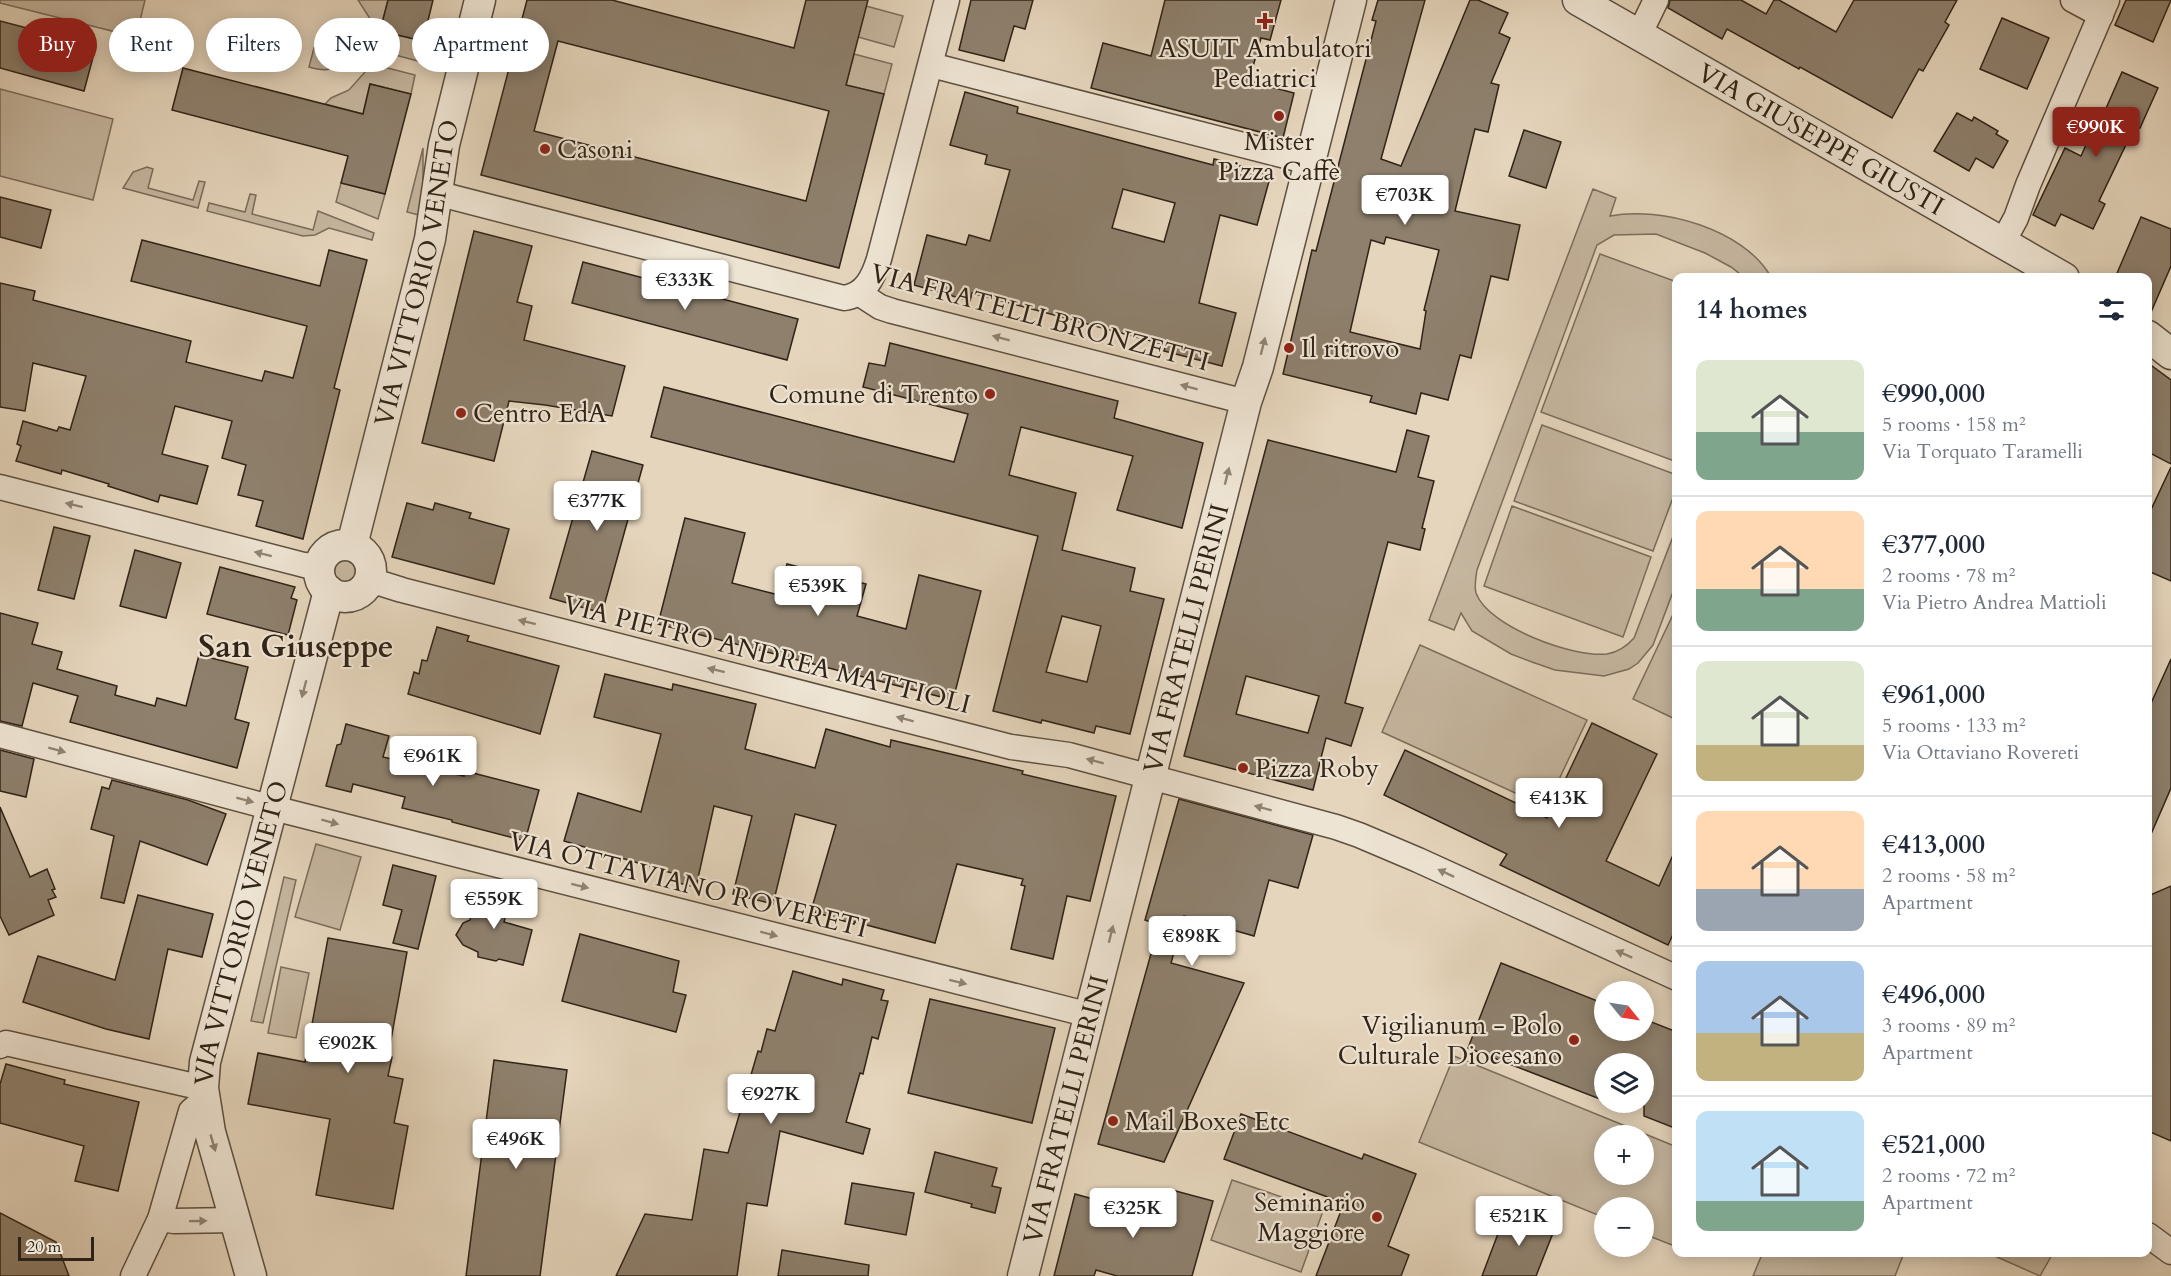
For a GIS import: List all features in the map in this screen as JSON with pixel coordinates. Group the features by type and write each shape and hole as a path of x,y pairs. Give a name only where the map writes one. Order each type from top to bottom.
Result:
{"street":[{"name":"VIA VITTORIO VENETO","path":"352,545 430,239 444,145 480,0"},
{"path":"860,294 870,280 879,259 947,0"},
{"name":"VIA FRATELLI PERINI","path":"1023,1276 1351,0"},
{"name":"VIA GIUSEPPE GIUSTI","path":"1578,0 2056,273"},
{"path":"1639,35 1656,0"},
{"path":"2003,242 2016,218 2028,184 2104,8 2073,0"},
{"path":"931,65 1309,162"},
{"name":"VIA FRATELLI BRONZETTI","path":"436,193 844,298 860,294 886,309 1246,402"},
{"path":"2152,339 2171,354"},
{"path":"0,487 304,565 344,597 352,596 366,587 372,571 366,555 352,545 335,547 322,559 324,579"},
{"name":"VIA VITTORIO VENETO","path":"251,1276 210,1132 204,1094 205,1062 273,808 324,579"},
{"name":"VIA PIETRO ANDREA MATTIOLI","path":"370,580 1011,747 1069,755 1359,835 1672,976"},
{"name":"VIA OTTAVIANO ROVERETI","path":"0,735 273,808 1090,1015"},
{"path":"2,1039 204,1094 191,1111 160,1219 133,1276"},
{"path":"160,1219 174,1221 236,1220"},
{"path":"2152,1238 2171,1252"}],"shaded area":[{"path":"0,0 145,0 141,18 109,18 109,30 97,27 97,18 60,18 0,3"},
{"path":"358,0 388,0 383,18 369,17"},
{"path":"866,6 903,16 894,47 858,37"},
{"path":"400,36 412,38 412,59 400,56"},
{"path":"314,48 314,68 309,67"},
{"path":"854,54 892,64 884,94 846,85"},
{"path":"400,71 415,75 411,94 370,84 363,114 325,104 331,98 349,90 365,72"},
{"path":"0,89 113,119 93,200 0,176"},
{"path":"423,148 423,190 419,215 407,212"},
{"path":"147,167 153,169 148,188 193,200 199,181 205,182 198,208 123,188 133,172"},
{"path":"341,183 385,194 378,219 336,202"},
{"path":"1593,189 1616,198 1610,216 1630,214 1676,218 1722,234 1742,246 1758,260 1768,273 1739,273 1705,253 1656,234 1614,235 1597,245 1477,570 1476,593 1484,606 1514,628 1534,638 1574,651 1607,654 1629,644 1634,638 1672,539 1672,594 1653,645 1638,663 1629,669 1604,676 1555,670 1511,654 1472,631 1461,613 1454,630 1429,620"},
{"path":"250,194 256,195 252,214 313,230 318,211 374,233 372,240 329,228 315,235 303,236 207,211 209,203 245,212"},
{"path":"1600,254 1672,280 1672,460 1541,412"},
{"path":"1542,425 1672,473 1672,500 1653,551 1514,501"},
{"path":"1512,506 1651,557 1623,637 1484,586"},
{"path":"345,555 356,559 360,570 356,581 345,585 334,581 330,570 334,559"},
{"path":"1672,617 1672,718 1633,699"},
{"path":"1420,645 1587,720 1546,807 1382,732"},
{"path":"316,844 361,857 340,930 295,917"},
{"path":"284,877 296,880 263,1023 251,1021"},
{"path":"281,967 309,973 296,1038 268,1033"},
{"path":"1454,1056 1623,1125 1594,1125 1594,1185 1654,1185 1654,1138 1672,1145 1672,1245 1654,1238 1654,1197 1594,1197 1594,1214 1419,1142"},
{"path":"1232,1180 1323,1211 1301,1272 1211,1240"},
{"path":"1761,1257 1902,1257 1895,1276 1753,1276"},
{"path":"1997,1257 2051,1257 2040,1276"}],"building":[{"path":"388,0 433,0 429,18 412,18 412,38 400,36 400,18 383,18"},
{"name":"Casoni","path":"527,0 612,0 794,48 806,0 868,0 846,85 884,94 839,268 481,175 508,72 549,72 549,18 522,18","holes":["558,41 829,111 806,201 534,131"]},
{"path":"971,0 1033,0 1025,29 1014,26 1004,61 959,50"},
{"path":"1165,0 1281,0 1270,40 1261,38 1249,81 1294,93 1283,138 1091,88 1103,43 1151,56"},
{"path":"1378,0 1425,0 1381,159 1401,166 1470,0 1478,0 1508,13 1499,33 1510,38 1491,83 1499,85 1488,132 1475,129 1455,211 1520,225 1508,280 1491,276 1471,358 1460,355 1448,400 1421,393 1416,414 1370,402 1372,396 1283,374 1312,250 1316,251 1376,21 1372,20","holes":["1386,237 1439,250 1424,310 1426,311 1420,349 1350,332 1371,240 1384,244"]},
{"path":"1670,0 1741,0 1766,14 1774,0 1779,0 1836,32 1854,0 1957,0 1945,22 1949,25 1923,71 1919,69 1892,118 1727,29 1722,39 1668,8"},
{"path":"2126,0 2171,0 2153,42 2115,25"},
{"path":"2002,18 2049,38 2027,89 1980,69"},
{"path":"0,21 18,26 18,72 89,72 84,91 0,68"},
{"path":"194,71 363,114 370,84 411,94 385,194 341,183 348,156 172,110 182,72"},
{"path":"2122,72 2158,88 2140,128 2135,126 2099,201 2105,204 2093,229 2061,214 2055,226 2033,215 2065,148 2081,156 2090,136 2093,138"},
{"path":"965,92 1018,107 1017,113 1213,165 1214,159 1271,174 1257,225 1220,215 1199,303 1236,313 1222,366 1164,351 1166,345 972,293 970,301 914,285 927,235 966,245 969,235 990,241 1010,170 985,164 987,155 950,145","holes":["1123,189 1175,203 1164,242 1112,228"]},
{"path":"1957,113 1972,121 1974,117 1998,131 1996,134 2008,141 1993,168 1976,158 1969,171 1934,151"},
{"path":"1524,130 1561,142 1546,188 1509,176"},
{"path":"0,197 51,210 41,248 0,237"},
{"path":"2141,217 2171,229 2171,266 2152,310 2152,273 2117,273"},
{"path":"474,231 532,246 517,302 532,306 524,340 625,366 612,416 509,401 494,461 422,443"},
{"path":"142,240 320,286 329,250 367,260 334,388 340,390 303,539 256,526 263,501 238,495 246,465 222,458 232,421 175,406 162,454 208,466 197,504 160,495 158,502 62,470 61,474 16,461 21,446 17,444 23,421 57,431 59,427 70,430 86,376 33,363 25,411 0,407 0,283 35,291 33,300 191,341 186,362 262,381 265,371 293,378 307,326 131,281"},
{"path":"583,262 798,319 787,360 572,303"},
{"path":"890,343 1118,401 1114,418 1203,443 1182,528 1117,510 1133,456 1021,427 1009,475 1076,493 1062,550 1135,568 1130,591 1164,599 1130,734 1096,726 1094,733 993,711 1038,536 651,437 664,387 954,462 968,414 863,387 869,363 885,366","holes":["1062,616 1101,626 1087,682 1046,672"]},
{"path":"2152,366 2171,380 2171,464 2152,454"},
{"path":"1407,430 1429,436 1418,477 1434,481 1422,528 1425,529 1420,550 1388,542 1345,703 1363,708 1351,746 1326,738 1313,790 1184,756 1268,440 1396,472","holes":["1246,676 1319,696 1308,733 1236,714"]},
{"path":"592,451 643,465 602,613 550,598"},
{"path":"2171,467 2171,581 2152,573 2152,507"},
{"path":"407,503 433,510 435,503 471,513 469,518 509,529 494,584 392,557"},
{"path":"685,518 745,533 732,583 779,595 787,564 866,584 857,616 906,629 919,575 981,591 953,700 658,624"},
{"path":"54,527 90,536 74,599 38,590"},
{"path":"135,550 181,563 166,618 120,606"},
{"path":"220,567 295,587 291,598 297,600 288,635 207,614"},
{"path":"0,613 38,623 32,644 62,652 57,669 117,686 115,695 155,706 157,698 186,706 199,655 248,667 235,719 249,723 237,768 70,722 78,696 33,683 22,726 0,721"},
{"path":"437,627 469,636 467,641 559,666 540,734 408,694 414,672 419,674 422,660 427,661"},
{"path":"2171,659 2171,788 2152,832 2152,701"},
{"path":"605,674 672,690 673,684 756,704 745,749 815,768 826,729 890,747 891,740 1116,796 1090,901 1067,896 1053,959 1011,949 1025,886 1021,885 1023,879 957,864 935,943 855,922 854,924 811,911 836,825 795,814 773,904 733,894 752,816 714,806 696,887 670,881 672,873 564,841 578,793 641,812 661,734 594,717"},
{"path":"1592,723 1657,754 1606,861 1659,886 1672,857 1672,937 1668,945 1500,865 1507,854 1384,795 1405,750 1547,818"},
{"path":"346,724 389,736 383,757 464,776 465,771 539,790 525,841 402,808 405,797 353,784 351,792 326,786 337,745 341,744"},
{"path":"0,750 34,759 26,797 0,791"},
{"path":"112,780 188,800 226,814 207,865 140,841 124,903 101,898 114,836 91,829 102,787 109,789"},
{"path":"1179,799 1313,835 1298,888 1269,880 1254,936 1184,916 1171,963 1244,983 1164,1162 1098,1144 1159,925 1145,920"},
{"path":"0,807 30,877 47,869 56,897 48,900 54,915 9,935 0,916"},
{"path":"393,865 436,876 418,949 393,943 402,910 383,905"},
{"path":"2171,886 2171,1141 2152,1133 2152,894"},
{"path":"480,888 511,896 504,922 532,930 523,965 478,957 478,952 463,945 456,935 463,923 470,920"},
{"path":"138,895 213,914 202,957 168,949 149,1039 106,1029 23,1002 38,956 115,980"},
{"path":"580,934 679,961 673,992 686,995 676,1032 562,1001"},
{"path":"328,938 407,952 388,1056 392,1057 388,1076 403,1079 394,1123 408,1126 393,1209 316,1195 330,1119 248,1104 258,1053 305,1062"},
{"name":"Vigilianum - Polo Culturale Diocesano","path":"1501,963 1594,1000 1594,1041 1654,1041 1654,1023 1672,1030 1672,1127 1644,1116 1644,1113 1654,1113 1654,1053 1594,1053 1594,1097 1468,1048"},
{"path":"793,971 842,985 843,979 884,990 881,1000 888,1001 878,1039 872,1037 863,1074 860,1073 846,1122 870,1129 863,1154 780,1131 767,1206 747,1203 737,1276 616,1276 645,1214 692,1220 704,1149 728,1153 758,1051 761,1052 767,1029 775,1031"},
{"path":"930,999 1055,1028 1032,1123 908,1093"},
{"path":"494,1060 567,1070 540,1276 466,1276"},
{"path":"6,1064 65,1080 64,1084 139,1102 118,1191 75,1181 84,1146 0,1123 0,1084"},
{"path":"1241,1114 1362,1159 1364,1154 1416,1174 1388,1246 1409,1255 1401,1276 1316,1276 1344,1203 1224,1159"},
{"path":"935,1152 997,1168 992,1186 1001,1188 995,1213 971,1207 972,1204 925,1192"},
{"path":"852,1183 914,1193 906,1235 845,1224"},
{"path":"1172,1190 1213,1201 1192,1276 1117,1276 1096,1270 1094,1276 1054,1276 1075,1194 1164,1219"},
{"path":"1507,1210 1555,1228 1536,1276 1482,1276"},
{"path":"0,1213 56,1242 69,1276 0,1276"},
{"path":"782,1250 869,1265 868,1276 778,1276"}],"place":[{"name":"ASUIT Ambulatori Pediatrici","path":"1265,21"},
{"name":"Mister Pizza Caffè","path":"1279,116"},
{"name":"Casoni","path":"545,149"},
{"name":"Il ritrovo","path":"1289,348"},
{"name":"Comune di Trento","path":"990,394"},
{"name":"Centro EdA","path":"461,413"},
{"name":"Pizza Roby","path":"1243,768"},
{"name":"Vigilianum - Polo Culturale Diocesano","path":"1574,1040"},
{"name":"Mail Boxes Etc","path":"1113,1121"},
{"name":"Seminario Maggiore","path":"1377,1217"}],"district":[{"name":"San Giuseppe","path":"296,646"}]}
